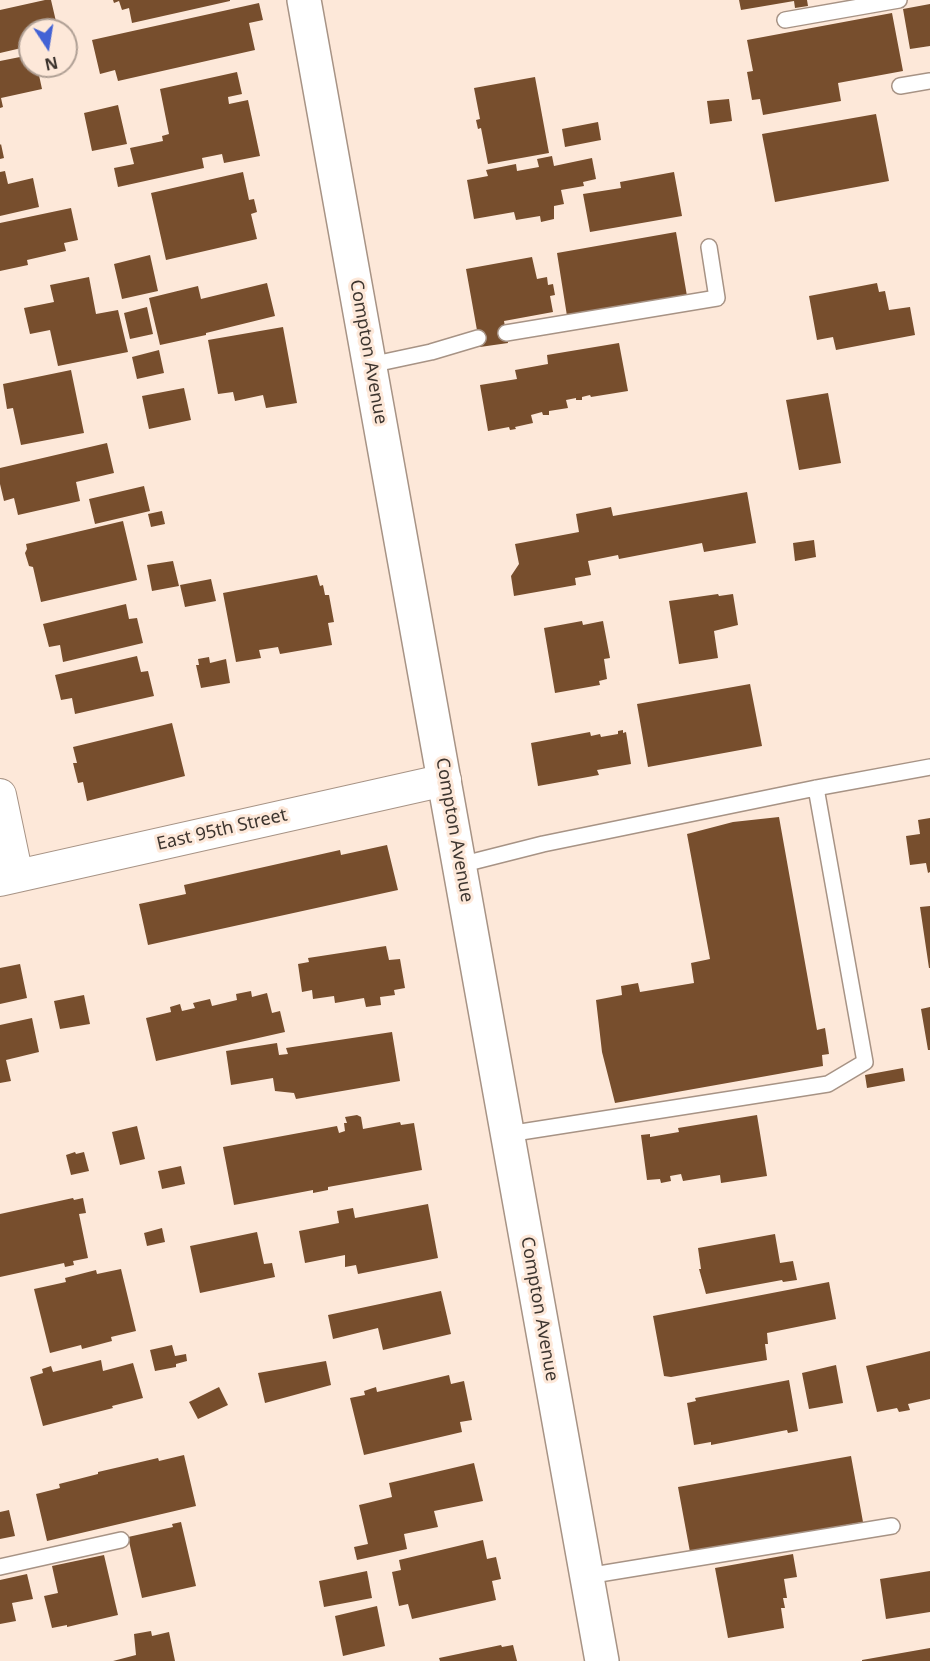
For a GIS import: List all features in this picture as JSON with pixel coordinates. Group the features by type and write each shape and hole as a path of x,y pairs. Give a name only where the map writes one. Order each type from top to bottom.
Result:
{"main road":[{"name":"Compton Avenue","path":"304,0 602,1661"}],"street":[{"name":"East 95th Street","path":"9,878 445,780"},
{"path":"0,795 9,878"}],"lane":[{"path":"785,20 898,0"},
{"path":"900,86 930,81"},
{"path":"506,333 717,298 709,247"},
{"path":"370,365 431,352 478,338"},
{"path":"460,865 543,844 816,788 930,768"},
{"path":"508,1134 828,1084 865,1062 816,788"},
{"path":"587,1576 891,1526"},
{"path":"0,1567 121,1540"}],"building":[{"path":"51,0 55,18 18,18 18,49 0,53 0,10"},
{"path":"113,0 230,1 132,23 129,8 122,10 119,1 114,3"},
{"path":"739,0 807,0 808,6 795,8 794,1 741,10"},
{"path":"259,3 263,20 249,23 255,50 118,81 115,70 100,74 92,40"},
{"path":"930,4 930,46 910,49 903,9"},
{"path":"892,13 903,71 838,83 841,101 763,115 760,99 752,100 747,72 753,71 747,40"},
{"path":"18,57 18,78 40,78 42,89 1,98 3,107 0,108 0,61"},
{"path":"237,72 242,94 228,97 229,104 248,100 260,156 224,163 222,154 202,158 204,168 118,187 114,168 134,164 130,148 163,141 162,136 169,134 160,89"},
{"path":"535,77 549,153 488,164 481,128 478,129 476,120 480,119 474,88"},
{"path":"729,99 732,121 710,124 707,101"},
{"path":"118,105 127,144 92,151 84,113"},
{"path":"876,114 889,181 775,202 762,134"},
{"path":"598,122 601,140 565,147 562,129"},
{"path":"0,145 4,158 0,159"},
{"path":"552,156 554,166 592,158 596,179 583,182 584,186 561,190 564,204 554,206 554,219 541,222 540,216 516,220 514,212 474,219 467,180 488,176 486,170 516,164 517,171 539,167 537,159"},
{"path":"5,171 8,184 33,178 39,207 0,216 0,172"},
{"path":"243,172 249,200 254,199 257,212 251,214 257,239 166,260 151,193"},
{"path":"674,172 682,216 590,232 583,194 621,188 620,182"},
{"path":"71,208 78,240 64,243 66,251 27,260 28,265 0,271 0,223"},
{"path":"676,232 687,296 645,309 644,303 567,316 557,253"},
{"path":"150,255 158,291 122,299 114,264"},
{"path":"532,257 537,279 547,277 548,285 553,284 555,295 550,296 553,312 504,321 508,343 480,347 466,269"},
{"path":"89,277 96,314 118,310 128,352 58,366 50,330 30,334 24,308 54,302 50,285"},
{"path":"267,283 275,316 160,345 149,298 198,286 201,299"},
{"path":"877,283 879,292 885,291 889,310 910,307 915,335 836,350 833,337 817,340 809,296"},
{"path":"147,307 153,334 130,339 124,313"},
{"path":"283,327 297,403 266,408 263,395 235,401 233,392 218,394 208,340"},
{"path":"619,343 628,391 591,397 590,395 582,397 582,400 576,400 576,398 566,400 568,408 549,411 549,415 543,415 542,412 531,415 533,423 515,427 516,429 510,430 509,427 488,431 480,385 517,379 515,370 548,364 547,355"},
{"path":"159,350 164,373 137,379 132,357"},
{"path":"71,370 84,433 21,445 13,408 7,409 3,384"},
{"path":"184,388 191,420 149,429 142,396"},
{"path":"828,393 841,463 799,470 786,400"},
{"path":"107,443 114,473 76,482 80,501 18,515 14,498 4,501 0,484 0,468"},
{"path":"144,486 150,511 95,524 89,499"},
{"path":"747,492 756,543 704,552 702,543 619,559 618,555 588,561 591,575 575,578 576,585 514,596 511,576 519,564 515,544 579,532 576,514 611,507 613,516"},
{"path":"162,511 165,524 151,527 148,514"},
{"path":"123,521 137,580 41,602 33,567 29,566 25,553 26,544"},
{"path":"814,540 816,557 795,561 793,543"},
{"path":"173,561 179,586 152,591 147,565"},
{"path":"317,575 320,586 323,585 325,595 329,595 334,622 328,623 332,645 280,654 278,647 259,650 261,658 236,662 223,593"},
{"path":"211,579 216,601 185,607 180,585"},
{"path":"718,594 719,596 733,594 738,625 714,631 718,658 679,664 669,601"},
{"path":"126,604 129,619 137,618 143,643 63,662 60,645 49,647 43,624"},
{"path":"582,621 583,625 603,621 610,658 604,659 607,679 599,681 600,685 555,693 544,628"},
{"path":"137,656 141,672 148,671 154,696 75,714 72,698 61,700 55,675"},
{"path":"209,657 210,663 226,659 230,683 201,688 196,665 199,665 198,659"},
{"path":"750,684 762,746 648,767 637,704"},
{"path":"172,723 185,776 87,801 83,782 78,783 73,763 77,763 73,747"},
{"path":"623,730 623,733 626,732 631,764 597,770 599,775 538,786 531,743 590,732 591,736 600,734 601,737 618,734 618,731"},
{"path":"779,817 817,1030 825,1028 829,1054 822,1055 823,1066 615,1103 602,1052 596,1000 622,995 621,986 638,983 640,992 694,983 691,963 710,959 687,834 733,822"},
{"path":"930,818 930,872 928,873 926,863 910,865 906,836 920,834 918,820"},
{"path":"387,845 398,890 148,945 139,904 186,894 184,885 340,850 341,855"},
{"path":"930,906 930,968 929,968 920,907"},
{"path":"386,946 389,960 400,959 405,988 394,990 395,995 380,997 381,1005 366,1007 364,998 335,1003 334,996 313,999 312,990 302,992 298,964 309,962 308,958"},
{"path":"20,964 27,998 0,1004 0,968"},
{"path":"251,991 252,997 267,993 272,1013 280,1011 285,1032 156,1061 146,1018 171,1012 170,1007 180,1004 182,1011 195,1008 193,1003 210,999 212,1006 237,1000 236,994"},
{"path":"84,995 90,1024 60,1029 54,1001"},
{"path":"930,1007 930,1050 928,1050 921,1009"},
{"path":"32,1018 39,1052 6,1060 11,1081 0,1083 0,1025"},
{"path":"392,1032 400,1081 296,1099 294,1093 275,1091 273,1078 231,1085 226,1051 277,1043 279,1055 288,1054 286,1048"},
{"path":"903,1068 905,1081 867,1088 865,1075"},
{"path":"357,1115 361,1117 363,1129 400,1122 401,1125 414,1123 422,1170 328,1187 328,1190 313,1193 313,1190 234,1205 223,1147 337,1126 339,1133 345,1131 344,1123 347,1123 345,1117"},
{"path":"757,1115 767,1176 721,1183 720,1175 683,1181 681,1174 670,1176 671,1181 661,1183 660,1179 647,1180 641,1135 650,1134 650,1137 679,1132 678,1128"},
{"path":"137,1126 145,1159 120,1165 112,1132"},
{"path":"75,1152 76,1154 84,1152 89,1171 71,1175 66,1155"},
{"path":"181,1166 185,1184 162,1189 158,1171"},
{"path":"73,1198 74,1200 83,1198 86,1213 79,1214 88,1258 73,1261 74,1265 65,1267 64,1263 0,1277 0,1214"},
{"path":"428,1204 438,1258 358,1274 356,1265 345,1267 345,1255 305,1263 299,1231 339,1223 337,1211 353,1208 355,1218"},
{"path":"162,1228 165,1242 147,1246 144,1233"},
{"path":"257,1232 264,1264 272,1263 275,1277 200,1293 190,1246"},
{"path":"775,1234 780,1263 793,1261 797,1280 783,1282 782,1280 706,1294 699,1269 701,1269 698,1248"},
{"path":"121,1269 136,1331 111,1337 112,1341 82,1349 81,1345 50,1353 34,1289 66,1282 65,1278 96,1270 97,1274"},
{"path":"829,1282 836,1319 767,1333 768,1344 765,1344 767,1360 671,1377 664,1376 653,1316"},
{"path":"441,1291 451,1334 383,1350 378,1328 333,1339 328,1315"},
{"path":"172,1345 175,1356 186,1354 187,1361 176,1364 176,1367 155,1371 150,1350"},
{"path":"930,1351 930,1399 908,1404 910,1410 899,1412 897,1408 877,1412 866,1366"},
{"path":"101,1360 103,1371 133,1363 143,1398 43,1426 30,1377 43,1373 42,1369 51,1366 53,1372"},
{"path":"326,1361 331,1385 265,1403 258,1373"},
{"path":"836,1365 843,1403 809,1409 802,1373"},
{"path":"449,1375 451,1384 464,1381 472,1420 460,1422 462,1432 364,1455 350,1398 365,1395 364,1391 376,1387 377,1392"},
{"path":"789,1380 798,1431 788,1433 787,1430 711,1445 711,1442 694,1445 687,1403 696,1401 695,1398"},
{"path":"219,1387 228,1405 198,1419 189,1402"},
{"path":"184,1455 196,1506 47,1541 36,1494 60,1488 59,1484 98,1474 98,1472 158,1458 159,1461"},
{"path":"851,1456 863,1522 690,1552 678,1487"},
{"path":"474,1463 483,1501 434,1511 438,1527 404,1534 407,1549 357,1560 354,1547 368,1544 359,1505 392,1497 389,1483"},
{"path":"9,1510 15,1536 0,1539 0,1512"},
{"path":"181,1522 196,1586 142,1598 128,1537 173,1527 172,1524"},
{"path":"483,1540 487,1559 496,1557 501,1579 492,1581 496,1600 412,1619 408,1604 399,1606 392,1572 401,1570 399,1560"},
{"path":"793,1554 797,1577 784,1579 787,1598 783,1598 785,1608 781,1608 784,1628 728,1638 715,1568"},
{"path":"104,1555 118,1615 67,1627 67,1625 52,1628 44,1596 58,1593 52,1566"},
{"path":"367,1571 372,1598 324,1607 319,1581"},
{"path":"930,1571 930,1612 886,1619 880,1579"},
{"path":"27,1574 33,1599 12,1603 16,1621 0,1624 0,1580"},
{"path":"377,1606 385,1646 343,1656 335,1616"},
{"path":"151,1631 152,1636 169,1632 175,1661 113,1661 136,1655 134,1634"},
{"path":"501,1645 502,1647 513,1645 517,1661 440,1661 439,1658"},
{"path":"930,1648 930,1661 862,1661 862,1660"}]}
